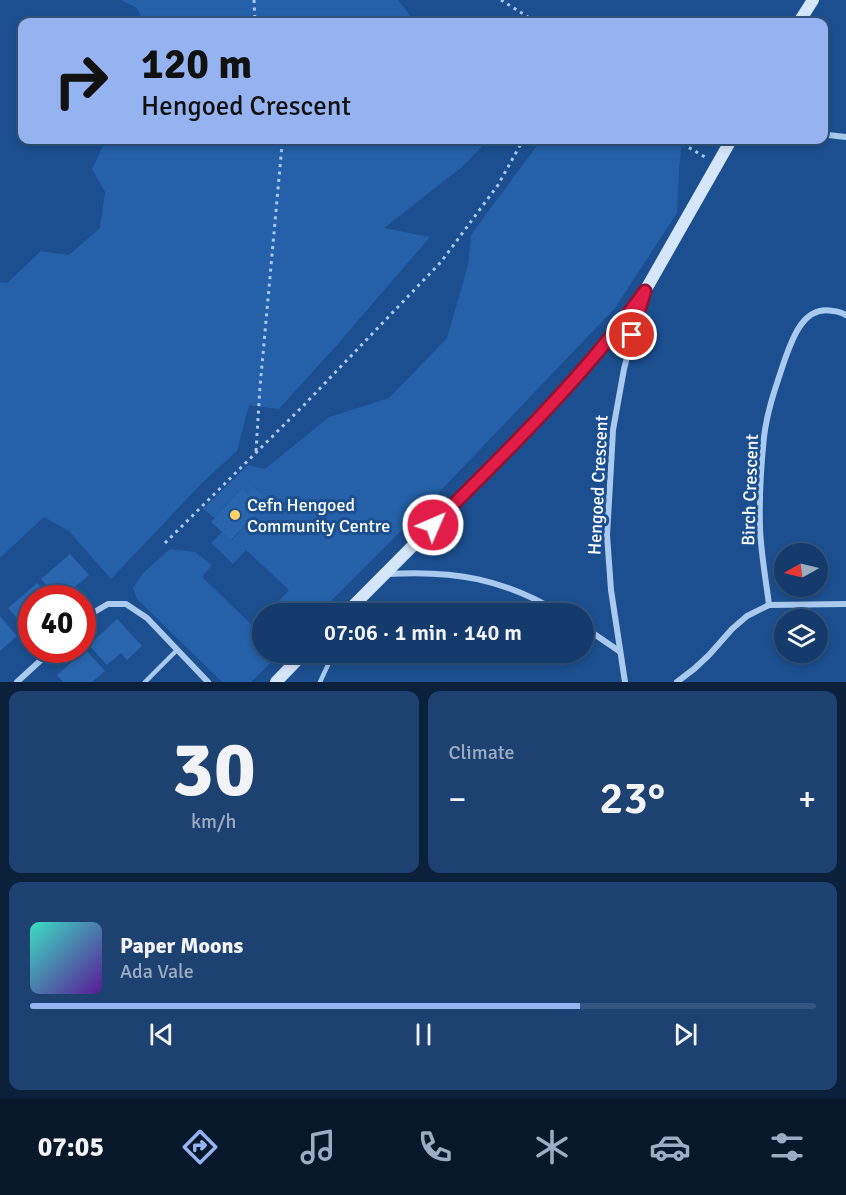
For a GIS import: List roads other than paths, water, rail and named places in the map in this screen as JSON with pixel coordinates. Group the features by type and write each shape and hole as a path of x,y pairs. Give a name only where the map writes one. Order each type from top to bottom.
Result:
{"street":[{"path":"802,18 813,0"},
{"path":"828,135 846,137"},
{"path":"356,603 514,444 566,389 613,334 645,291 729,144"},
{"name":"Hengoed Crescent","path":"624,682 611,590 607,536 613,430 624,369 645,291"},
{"name":"Birch Crescent","path":"769,606 760,528 761,482 764,435 775,389 790,345 800,325 809,316 820,311 832,310 846,315"},
{"path":"384,574 414,572 448,574 500,584 543,603"},
{"path":"96,611 108,604 126,604 147,618 208,682"},
{"path":"677,682 709,655 747,616 769,606 846,604"},
{"path":"594,634 619,651"},
{"path":"17,682 38,663"},
{"path":"276,682 294,663"}],"lane":[{"path":"145,682 177,650"},
{"path":"320,682 329,663"}],"place":[{"name":"Cefn Hengoed Community Centre","path":"235,515"}]}
